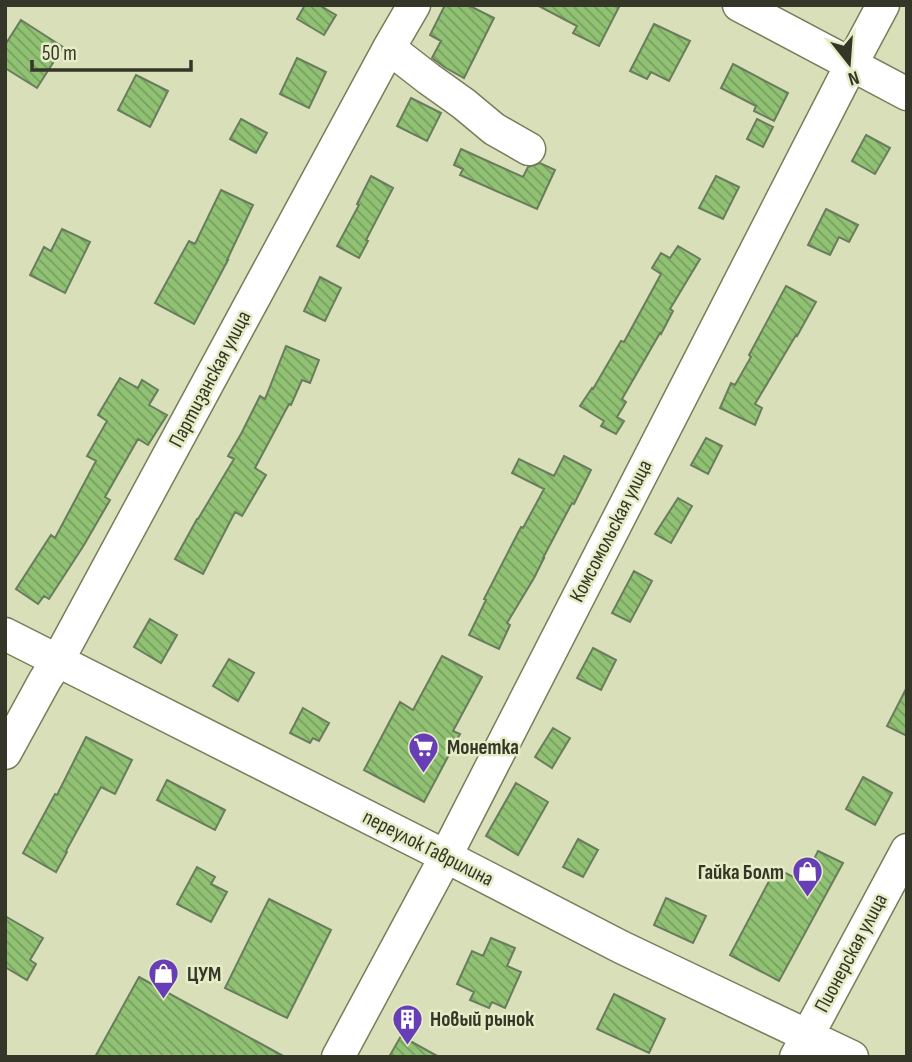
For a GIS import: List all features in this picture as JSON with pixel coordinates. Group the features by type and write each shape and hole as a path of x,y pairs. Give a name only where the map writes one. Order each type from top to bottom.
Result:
{"street":[{"name":"Партизанская улица","path":"5,753 414,5"},
{"path":"739,5 907,94"},
{"name":"Комсомольская улица","path":"338,1057 445,856 883,5"},
{"path":"389,48 494,129 529,149"},
{"name":"переулок Гаврилина","path":"5,634 445,856 621,947 802,1046 852,1057"},
{"name":"Пионерская улица","path":"802,1046 907,850"}],"building":[{"path":"305,5 319,5 336,15 324,35 297,19"},
{"path":"445,5 468,5 494,18 464,78 432,58 441,41 430,35"},
{"path":"537,5 620,5 599,46 573,33 577,26"},
{"path":"21,20 63,47 37,88 5,68 5,45"},
{"path":"654,24 690,41 669,81 651,72 647,79 630,71"},
{"path":"297,58 326,72 309,108 280,94"},
{"path":"733,64 788,93 774,121 754,111 756,106 721,88"},
{"path":"136,75 168,91 150,127 118,110"},
{"path":"411,98 441,113 427,141 397,126"},
{"path":"241,119 267,133 256,153 230,139"},
{"path":"757,119 773,127 763,147 747,139"},
{"path":"866,135 890,148 875,174 852,161"},
{"path":"461,149 523,177 528,167 540,163 555,170 537,209 460,175 463,169 454,165"},
{"path":"371,176 393,188 359,258 337,246"},
{"path":"716,176 739,187 723,219 699,208"},
{"path":"221,190 253,205 194,324 155,303 189,241 195,244"},
{"path":"826,209 858,225 849,242 839,237 830,255 808,245"},
{"path":"62,229 90,242 65,293 30,275 44,247 51,251"},
{"path":"678,246 700,259 670,309 673,311 661,334 622,399 626,402 617,417 624,421 616,434 601,426 604,421 580,406 621,341 624,342 661,274 652,268 661,253 670,258"},
{"path":"320,277 341,288 325,321 304,311"},
{"path":"786,286 816,302 755,404 762,408 755,425 720,408 731,383 735,385 751,357 749,355"},
{"path":"286,346 319,360 310,383 302,380 255,468 266,475 242,516 235,512 203,574 175,559 234,459 228,456 260,396 265,399"},
{"path":"120,378 138,388 142,380 158,390 149,405 167,415 148,445 138,439 105,497 110,500 84,545 49,599 44,596 38,604 16,589 51,535 55,538 96,461 87,456 107,421 98,415"},
{"path":"706,438 722,446 708,474 691,465"},
{"path":"564,456 591,470 507,623 510,625 499,649 469,635 486,600 484,599 544,489 512,473 519,459 554,476"},
{"path":"678,498 692,506 671,543 655,534"},
{"path":"634,571 652,581 630,622 612,613"},
{"path":"150,619 177,635 161,663 134,647"},
{"path":"593,648 616,660 601,690 577,678"},
{"path":"442,656 482,677 453,731 460,734 424,802 364,770 400,702 413,710"},
{"path":"229,659 254,673 238,701 213,686"},
{"path":"907,687 907,736 887,726"},
{"path":"303,708 329,723 319,741 313,738 310,743 290,733"},
{"path":"553,728 570,738 552,768 535,757"},
{"path":"86,737 132,760 115,794 101,787 56,872 23,853 55,794 57,795"},
{"path":"863,777 892,793 875,825 846,809"},
{"path":"167,780 225,810 215,830 157,800"},
{"path":"516,783 548,802 518,855 486,836"},
{"path":"578,839 598,850 583,877 563,867"},
{"path":"818,851 843,863 779,981 730,955 776,868 803,882"},
{"path":"197,867 215,877 211,884 227,892 211,922 177,904"},
{"path":"666,898 706,916 693,943 654,925"},
{"path":"269,899 331,930 287,1018 225,988"},
{"path":"5,916 43,938 30,960 36,964 27,980 5,967"},
{"path":"491,938 515,948 507,966 521,972 505,1008 492,1002 489,1008 470,1000 474,992 457,984 472,951 483,956"},
{"name":"ЦУМ","path":"139,977 285,1057 95,1057"},
{"path":"614,994 665,1019 649,1053 597,1029"},
{"name":"Новый рынок","path":"401,1036 439,1057 389,1057"}],"place":[{"name":"Монетка","path":"424,774"},
{"name":"Гайка Болт","path":"807,899"},
{"name":"ЦУМ","path":"164,1001"},
{"name":"Новый рынок","path":"407,1046"}]}
